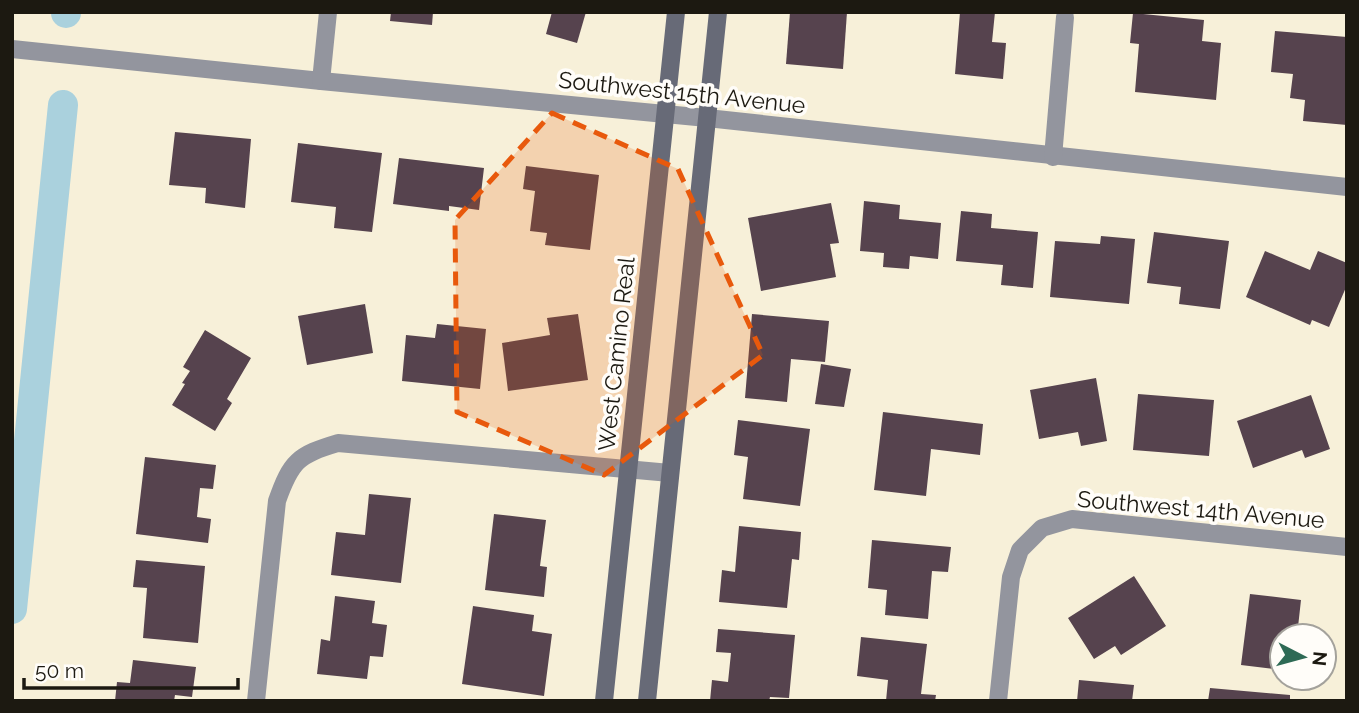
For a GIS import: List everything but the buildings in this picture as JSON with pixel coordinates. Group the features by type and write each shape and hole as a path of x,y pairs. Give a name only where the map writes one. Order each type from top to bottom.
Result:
{"street":[{"path":"321,81 328,12"},
{"name":"West Camino Real","path":"604,701 676,12"},
{"path":"647,701 718,12"},
{"path":"1053,157 1065,17"},
{"name":"Southwest 15th Avenue","path":"12,49 707,118 1347,187"},
{"path":"256,701 277,501 287,473 308,452 338,443 670,473"},
{"name":"Southwest 14th Avenue","path":"998,701 1010,577 1020,550 1042,528 1072,519 1347,547"}],"highlighted area":[{"path":"552,113 678,169 763,355 604,475 457,412 455,220"}],"waterway":[{"path":"12,609 63,105"}]}
